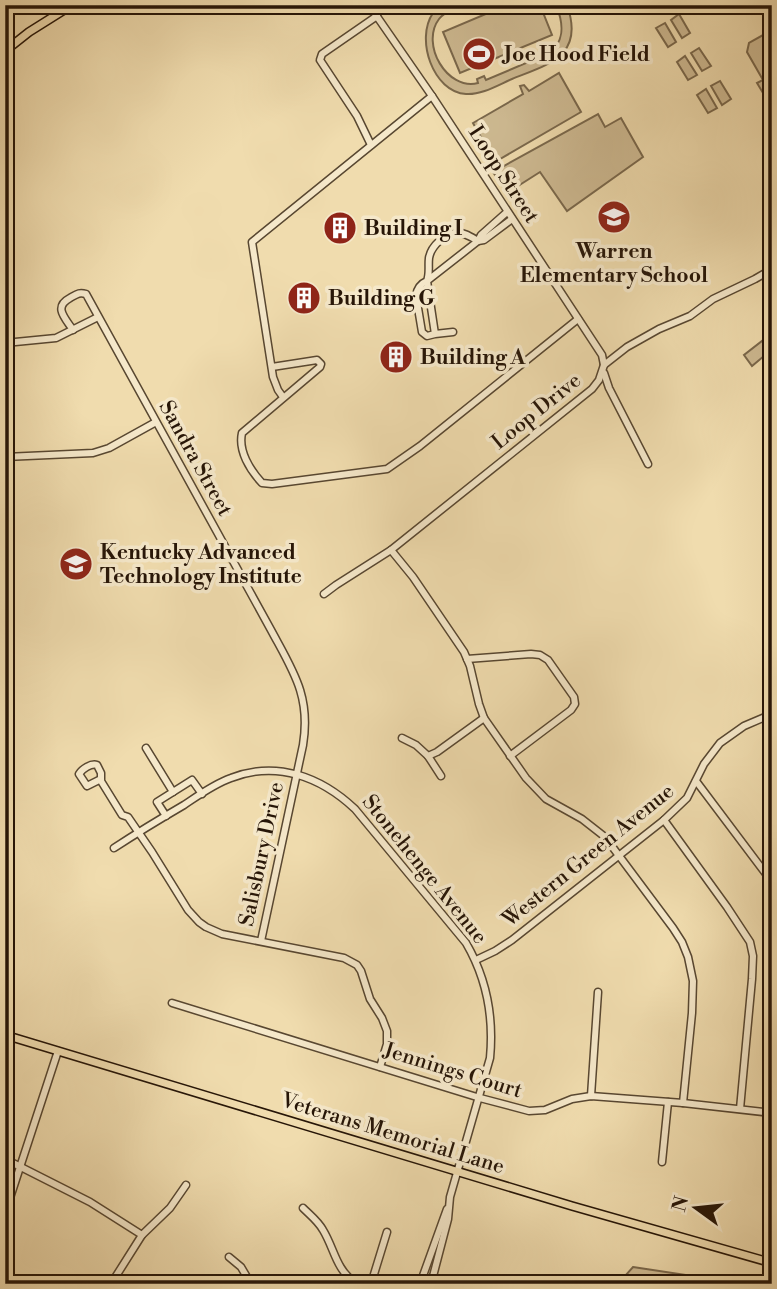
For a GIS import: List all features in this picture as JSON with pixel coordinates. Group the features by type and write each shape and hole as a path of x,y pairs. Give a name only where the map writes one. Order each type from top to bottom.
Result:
{"main road":[{"path":"5,51 72,5"},
{"name":"Veterans Memorial Lane","path":"5,1035 772,1263"}],"street":[{"name":"Loop Street","path":"369,5 602,355 609,388 648,464"},
{"path":"371,145 357,116 320,60 322,54 377,16"},
{"path":"5,30 14,44"},
{"path":"283,397 275,384 252,242 432,96"},
{"path":"453,331 424,335 420,328 416,291 478,241 484,240 509,215"},
{"path":"435,334 427,281 430,253 448,235 459,232 478,241"},
{"path":"429,268 438,272"},
{"name":"Loop Drive","path":"324,594 335,584 391,550 592,389 613,356 659,328 690,316 713,299 772,269"},
{"name":"Sandra Street","path":"73,330 62,312 61,305 80,292 86,294 299,685 306,722 296,774"},
{"path":"5,343 56,338 98,317"},
{"path":"272,368 317,360 321,364 245,428 241,437 241,450 262,483 272,484 387,469 420,446 578,318"},
{"path":"5,457 93,453 109,448 156,422"},
{"path":"391,550 459,644 467,659 484,718 510,756 534,788 546,799 605,837 682,942 690,965 693,998 684,1103"},
{"path":"467,659 540,655 548,660 574,697 575,705 571,710 510,756"},
{"name":"Western Green Avenue","path":"476,960 506,944 664,820 685,801 707,759 723,740 744,726 772,714"},
{"path":"428,756 484,718"},
{"path":"401,738 428,756 441,776"},
{"path":"146,748 173,792"},
{"name":"Stonehenge Avenue","path":"114,848 202,793 247,773 271,771 296,774 327,786 355,809 453,927 476,960 488,997 492,1037 490,1058 450,1197"},
{"name":"Salisbury Drive","path":"261,941 296,774"},
{"path":"101,779 122,815 128,817 183,903 200,922 222,934 344,958 357,965 364,977 370,999 387,1031 387,1044 380,1067"},
{"path":"166,816 157,802 192,780 202,793"},
{"path":"696,781 772,882"},
{"path":"664,820 739,923 752,949 752,979 740,1109"},
{"path":"764,871 772,864"},
{"path":"591,1096 598,992"},
{"name":"Jennings Court","path":"172,1003 521,1110 552,1108 579,1097 591,1096 772,1113"},
{"path":"5,1213 58,1051"},
{"path":"662,1162 668,1102"},
{"path":"5,1159 90,1202 142,1235"},
{"path":"111,1284 142,1235 170,1208 186,1185"},
{"path":"420,1284 450,1197"},
{"path":"431,1284 448,1219 450,1197"},
{"path":"303,1208 321,1227 338,1265 356,1284"},
{"path":"371,1284 387,1232"},
{"path":"229,1257 241,1266 251,1284"}],"shaded area":[{"path":"439,5 462,5 439,19 434,29 433,41 435,52 447,73 467,84 478,83 477,79 484,76 486,80 538,58 537,54 544,51 546,55 552,50 561,33 556,5 567,5 571,36 567,47 550,62 490,89 466,94 454,91 444,84 430,63 426,36 432,8"},
{"name":"Joe Hood Field","path":"507,5 540,5 552,35 460,73 443,32"},
{"path":"679,14 690,33 682,38 671,20"},
{"path":"665,23 676,42 668,47 656,28"},
{"path":"772,30 772,101 769,103 757,83 763,80 747,52 749,43"},
{"path":"699,48 711,66 702,71 691,53"},
{"path":"685,56 697,75 688,80 677,62"},
{"path":"559,73 581,112 495,162 473,123 523,94 520,86 524,85 529,91"},
{"path":"720,81 731,99 722,105 711,86"},
{"path":"706,89 717,108 708,113 697,95"},
{"path":"598,114 605,127 621,118 643,157 567,211 540,172 507,193 493,172"},
{"path":"762,341 770,351 752,366 744,355"},
{"path":"633,1267 745,1284 618,1284"}],"place":[{"name":"Joe Hood Field","path":"479,54"},
{"name":"Warren Elementary School","path":"614,217"},
{"name":"Building I","path":"340,228"},
{"name":"Building G","path":"304,298"},
{"name":"Building A","path":"396,357"},
{"name":"Kentucky Advanced Technology Institute","path":"76,564"}]}
